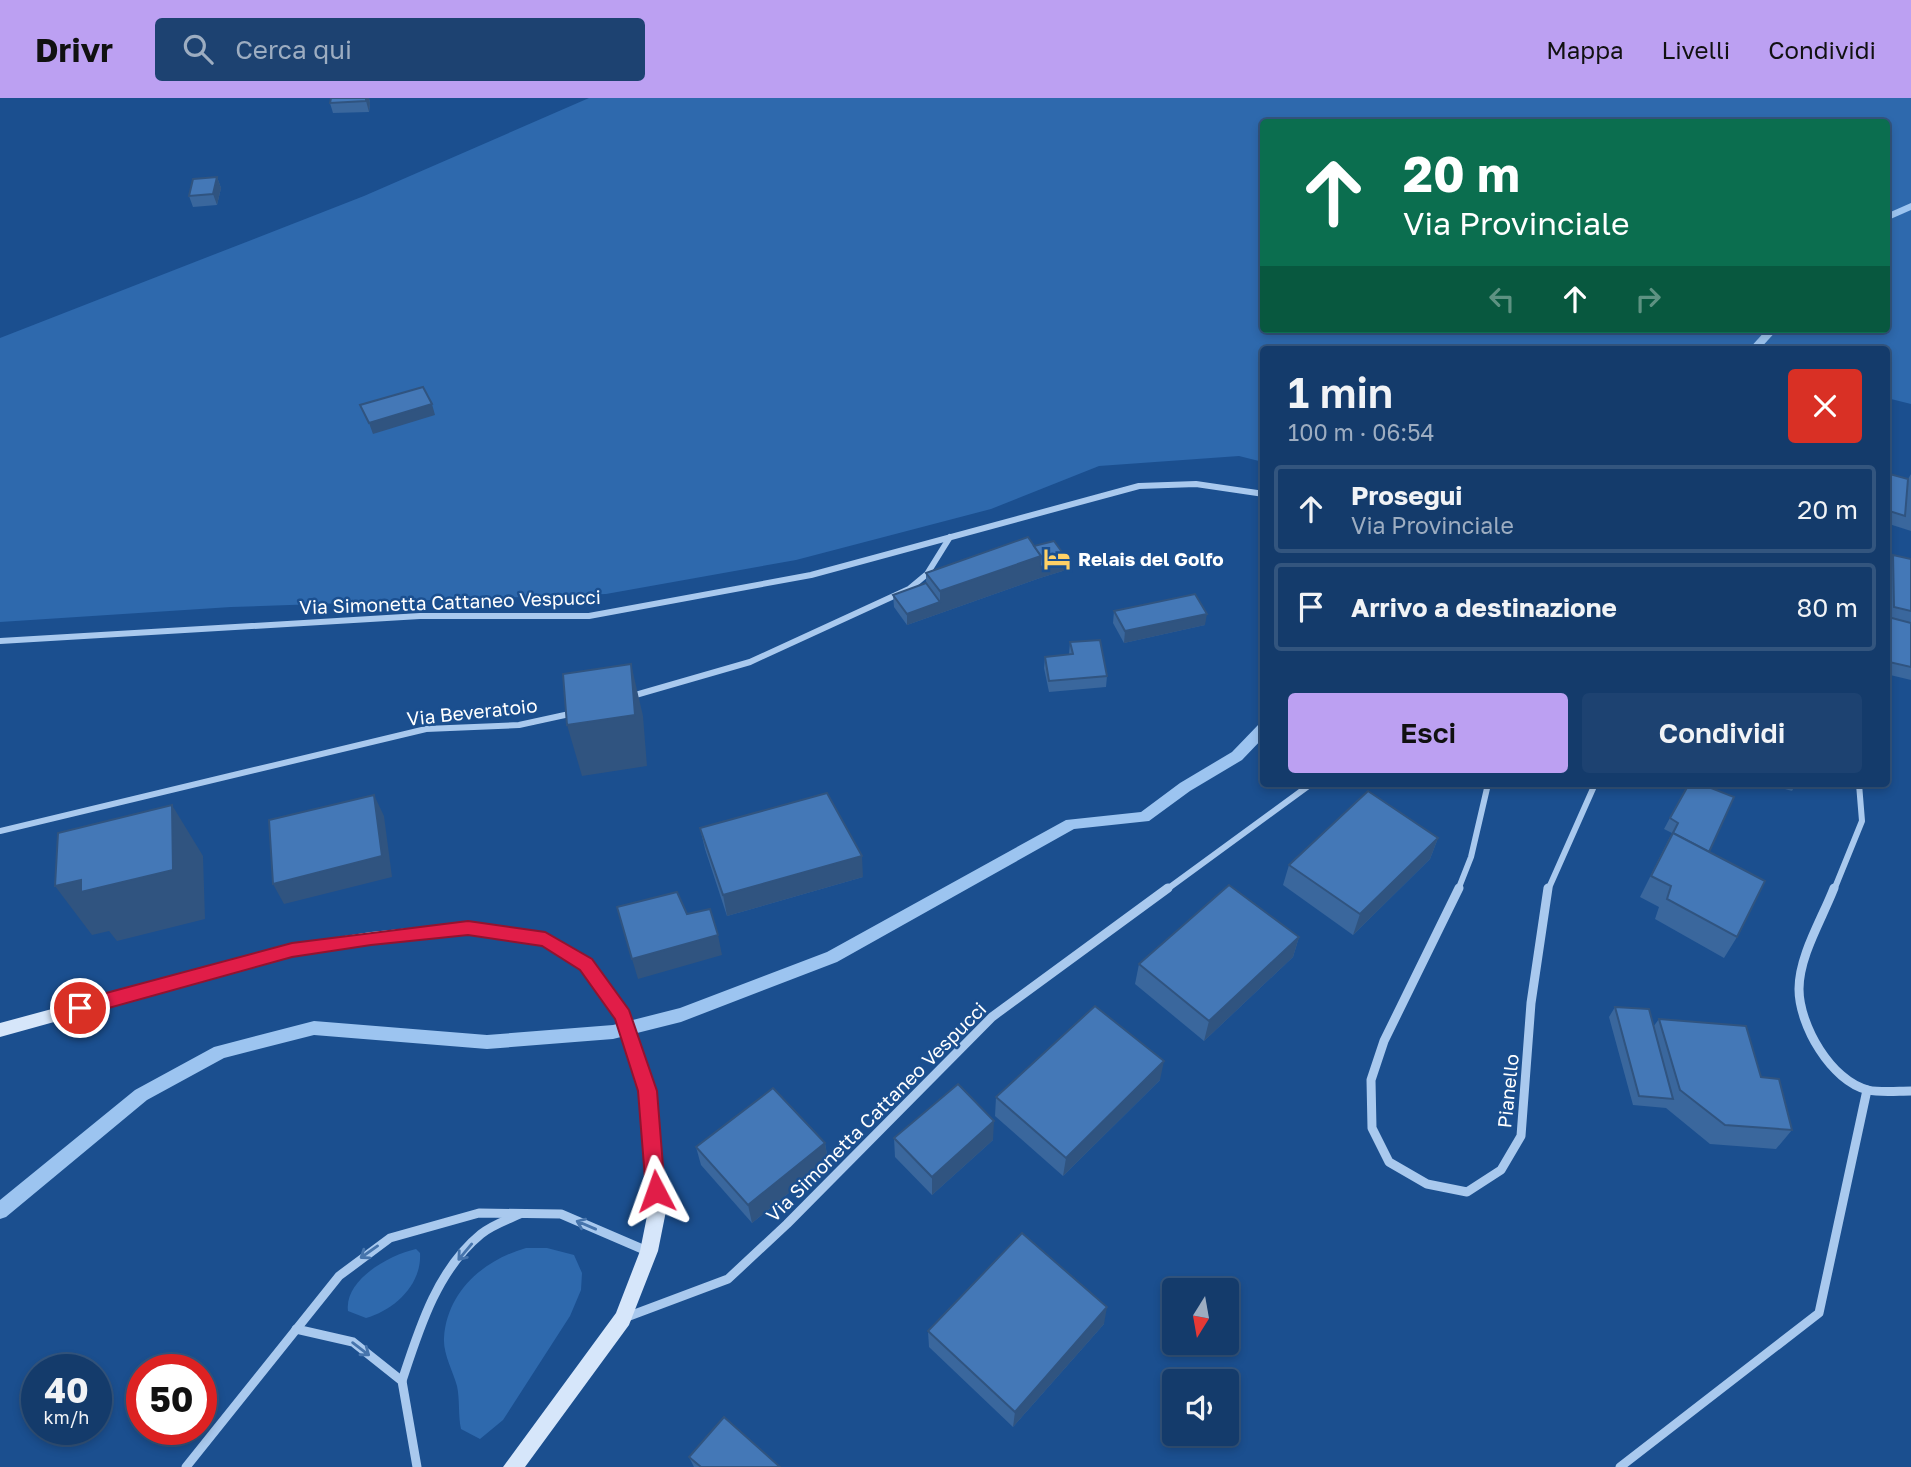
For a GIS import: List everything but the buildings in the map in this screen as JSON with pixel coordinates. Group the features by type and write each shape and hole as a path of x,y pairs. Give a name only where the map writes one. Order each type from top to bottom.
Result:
{"main road":[{"path":"0,1030 292,950 468,928 545,939 586,964 623,1016 647,1091 657,1211 649,1251 623,1319 513,1467"}],"street":[{"name":"Via Simonetta Cattaneo Vespucci","path":"0,641 420,616 589,616 811,575 1139,486 1196,484 1260,493"},
{"path":"619,700 750,662 909,589 926,574 950,537"},
{"name":"Via Beveratoio","path":"0,831 426,729 482,729 540,723 579,712"},
{"name":"Via Simonetta Cattaneo Vespucci","path":"623,1319 728,1279 787,1224 992,1017 1307,787"},
{"name":"Pianello","path":"1487,787 1471,857 1451,909 1384,1041 1371,1080 1372,1128 1388,1162 1427,1184 1467,1192 1501,1170 1521,1136 1531,1003 1549,884 1594,787"},
{"path":"1859,787 1862,821 1805,960 1799,990 1809,1031 1832,1069 1867,1090 1911,1091"},
{"path":"1620,1467 1819,1313 1867,1090"},
{"path":"186,1467 339,1276 390,1238 480,1213 561,1214 649,1251"},
{"path":"417,1467 402,1381 418,1330 432,1299 454,1264 478,1236 520,1214"},
{"path":"296,1329 353,1342 402,1381"}],"shaded area":[{"path":"589,98 1911,98 1911,404 1890,399 1890,346 1260,346 1260,461 1239,456 1099,466 991,509 796,560 606,594 231,607 0,622 0,338 364,196"},
{"path":"526,1248 547,1248 574,1255 582,1273 581,1290 570,1316 503,1420 480,1439 461,1429 457,1386 444,1344 447,1321 452,1306 470,1280 496,1261"},
{"path":"416,1249 420,1253 416,1276 411,1286 396,1302 366,1318 348,1311 353,1289 361,1279 393,1257"}],"waterway":[{"path":"1890,216 1911,206"},
{"path":"1757,346 1769,333"},
{"path":"0,1211 141,1095 220,1052 314,1028 487,1042 613,1032 681,1015 832,957 1071,824 1144,817 1185,787 1237,756 1260,732"}],"place":[{"name":"Relais del Golfo","path":"1057,559"}],"route":[{"path":"80,1008 292,950 371,938 468,928 545,939 586,964 623,1016 647,1091 656,1191"}]}
